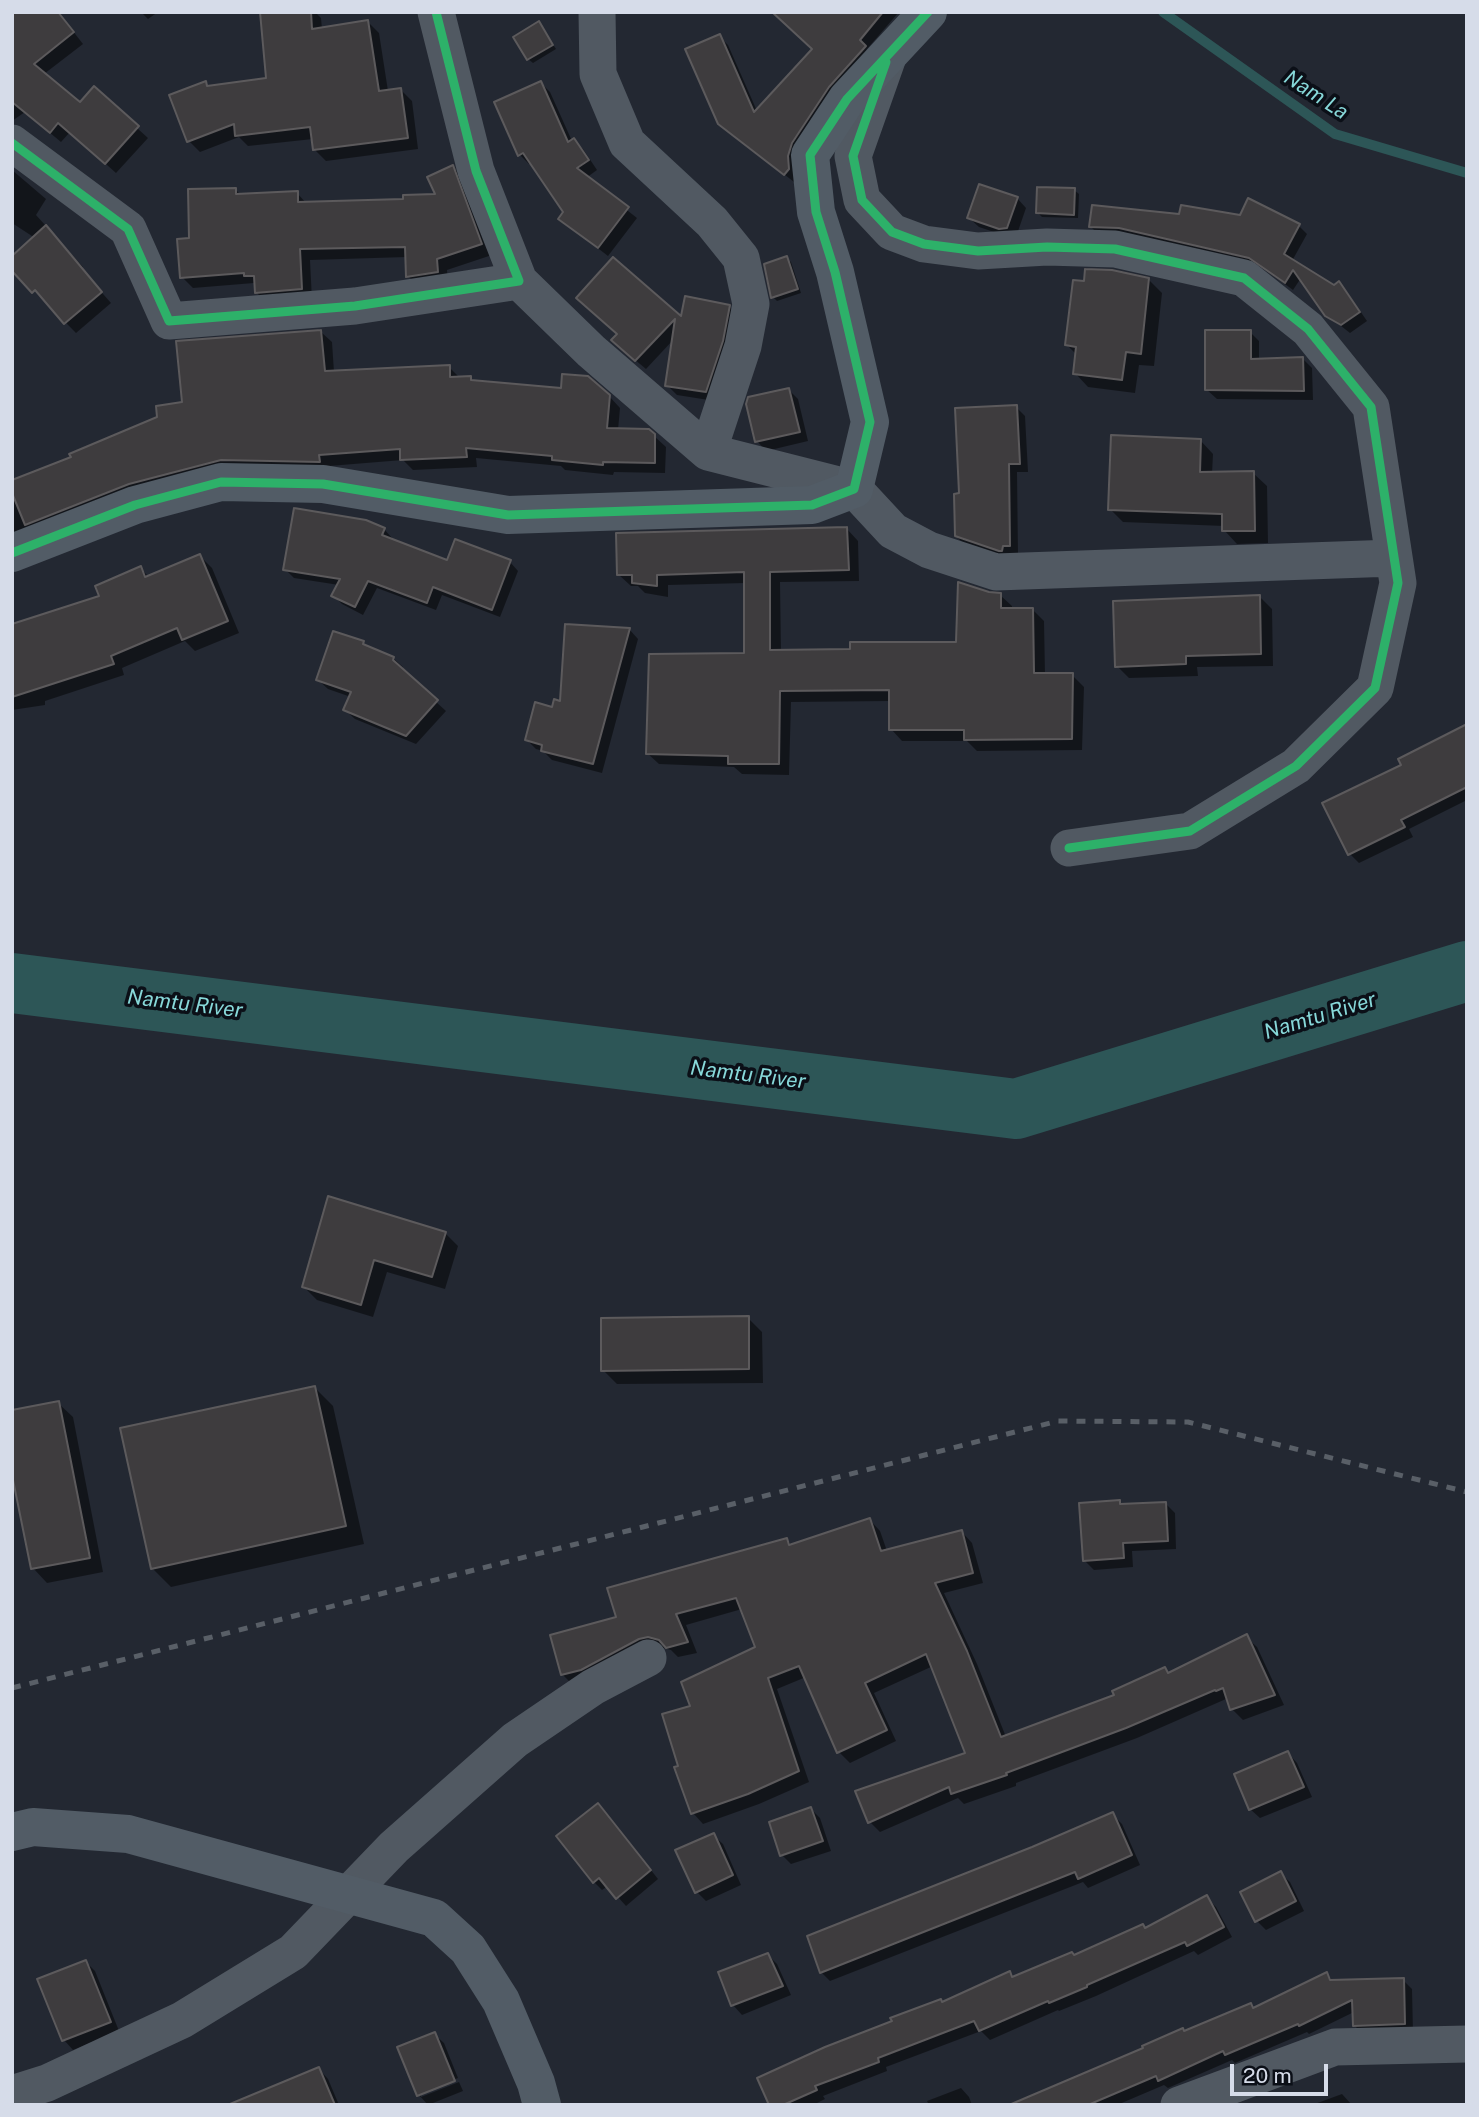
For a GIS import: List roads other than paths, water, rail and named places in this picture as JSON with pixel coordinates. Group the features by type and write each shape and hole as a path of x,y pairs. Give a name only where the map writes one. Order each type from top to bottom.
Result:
{"street":[{"path":"436,12 476,171 519,281 591,351 708,452 854,489 893,531 929,550 996,572 1394,558"},
{"path":"597,12 598,74 627,143 712,222 741,258 751,304 743,346 708,452"},
{"path":"854,489 870,422 835,272 816,212 810,155 847,99 928,12"},
{"path":"889,54 853,156 862,200 892,232 924,244 978,251 1046,247 1115,249 1244,278 1308,329 1371,407 1398,583 1375,688 1296,766 1190,831 1069,848"},
{"path":"12,143 128,229 169,321 355,306 519,281"},
{"path":"12,553 135,505 221,482 323,484 508,515 812,505 854,489"},
{"path":"12,2094 47,2082 182,2020 293,1952 394,1847 515,1740 593,1687 648,1658"},
{"path":"12,1832 33,1827 128,1834 434,1918 468,1949 501,2001 536,2083 542,2105"},
{"path":"1180,2105 1335,2047 1467,2044"}],"waterway":[{"name":"Nam La","path":"1163,12 1335,134 1467,173"},
{"name":"Namtu River","path":"12,983 1016,1109 1467,971"}],"railway":[{"path":"12,1688 1058,1421 1188,1422 1467,1492"}]}
